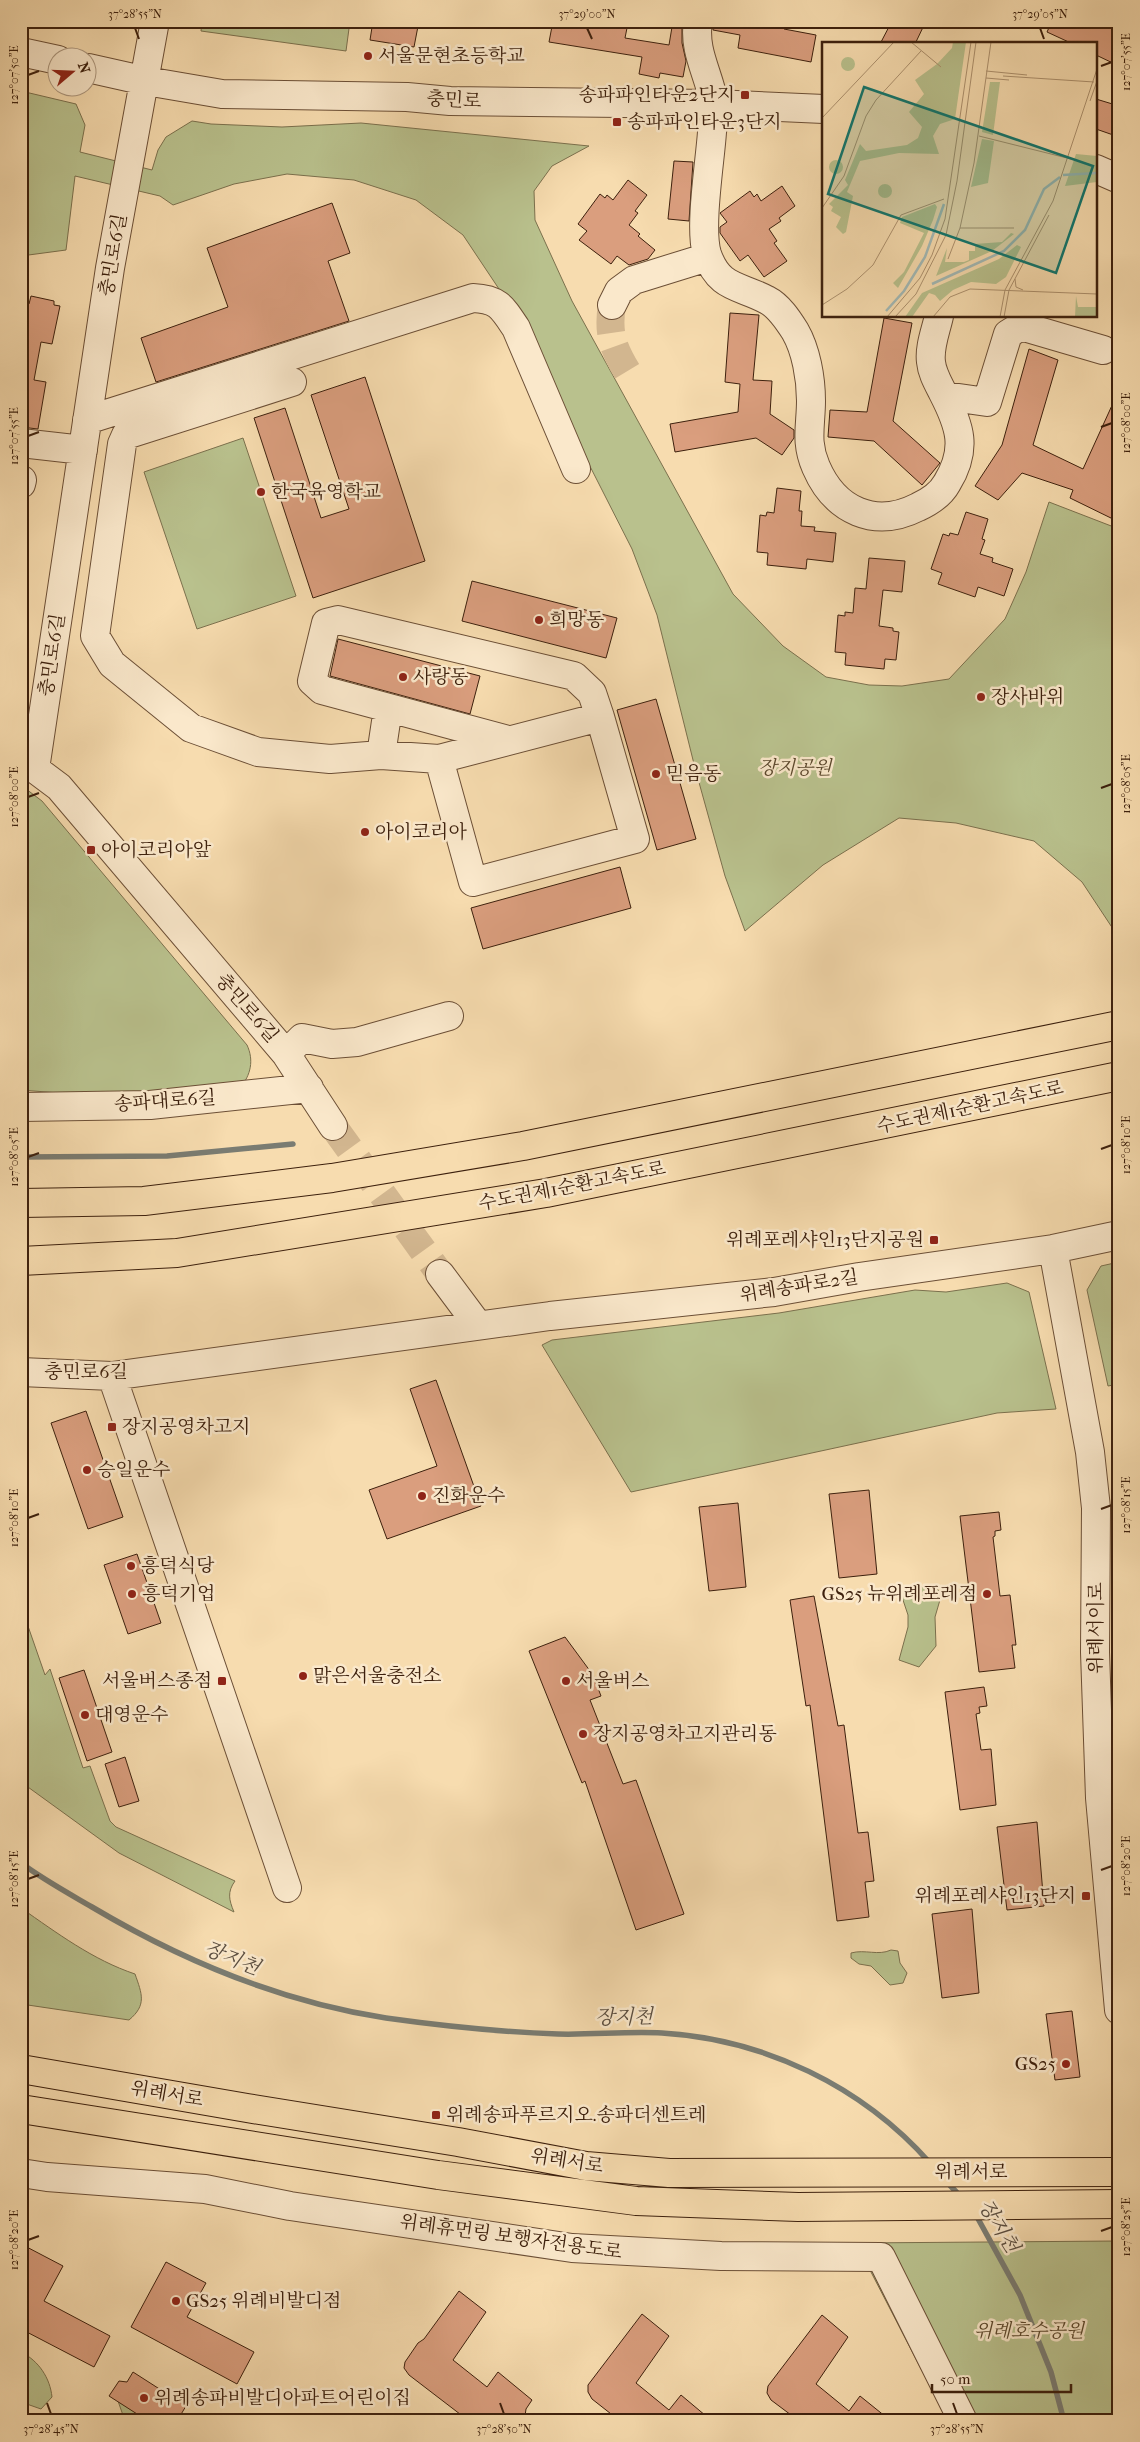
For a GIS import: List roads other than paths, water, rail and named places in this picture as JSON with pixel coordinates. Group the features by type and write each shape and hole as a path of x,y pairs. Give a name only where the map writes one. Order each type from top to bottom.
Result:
{"main road":[{"path":"21,1203 144,1201 342,1176 523,1146 1119,1026"},
{"name":"수도권제1순환고속도로","path":"21,1262 177,1253 546,1193 1119,1076"},
{"name":"위례서로","path":"21,2069 458,2142 586,2166 669,2173 1112,2172"},
{"name":"위례서로","path":"21,2109 438,2175 580,2195 702,2205 1119,2204"}],"street":[{"name":"충민로6길","path":"156,21 112,254 56,631 28,768 58,787 286,1054 333,1126"},
{"path":"698,21 696,36 714,104 704,228 708,257 714,271 730,286 768,300 785,316 796,335 806,359 811,399 808,442 823,482 850,508 870,516 889,518 908,513 929,502 946,485 956,464 961,443 957,420 934,375 930,360 939,318"},
{"path":"21,52 48,58"},
{"name":"충민로","path":"98,70 146,82 222,94 407,97 450,101 714,104 822,109"},
{"path":"1098,170 1119,179"},
{"path":"612,304 619,291 634,280 708,257"},
{"path":"88,420 473,298 491,299 504,309 516,328 576,470"},
{"path":"945,396 987,402 1008,334 1014,328 1021,326 1103,350"},
{"path":"292,382 126,435 122,444 95,636 112,664 191,728 258,752 330,759 381,755 438,759 600,717"},
{"path":"21,443 83,450"},
{"path":"21,484 22,480"},
{"path":"438,759 473,882 635,839 592,692 574,676 338,620 326,623 312,681 322,690 510,740"},
{"path":"56,631 95,636"},
{"path":"381,755 388,708"},
{"path":"286,1054 302,1038 332,1044 357,1042 449,1016"},
{"name":"송파대로6길","path":"21,1107 150,1105 309,1088"},
{"name":"위례송파로2길","path":"478,1325 774,1292 859,1277 1053,1249 1119,1235"},
{"name":"위례서이로","path":"1053,1249 1090,1452 1096,1508 1095,1652 1100,1798 1119,2010"},
{"path":"440,1274 478,1325"},
{"name":"충민로6길","path":"21,1372 112,1376 478,1325"},
{"path":"112,1376 287,1888"},
{"name":"위례휴먼링 보행자전용도로","path":"21,2173 47,2177 205,2189 290,2206 572,2248 721,2256 881,2257 963,2421"}],"waterway":[{"path":"21,1157 167,1156 293,1144"},
{"name":"장지천","path":"21,1863 126,1927 197,1962 234,1977 309,2002 386,2018 515,2032 558,2034 636,2032 700,2037 774,2056 809,2071 874,2111 930,2163"},
{"name":"장지천","path":"946,2181 960,2196"},
{"name":"장지천","path":"976,2215 1020,2295 1051,2372 1064,2421"}],"tunnel":[{"path":"612,305 610,325 613,342 630,376"},
{"path":"333,1126 440,1274"}],"place":[{"name":"서울문현초등학교","path":"368,56"},
{"name":"송파파인타운2단지","path":"745,95"},
{"name":"송파파인타운3단지","path":"617,122"},
{"name":"한국육영학교","path":"261,492"},
{"name":"희망동","path":"539,620"},
{"name":"사랑동","path":"403,677"},
{"name":"장사바위","path":"981,697"},
{"name":"믿음동","path":"656,774"},
{"name":"아이코리아","path":"365,832"},
{"name":"아이코리아앞","path":"91,850"},
{"name":"위례포레샤인13단지공원","path":"934,1240"},
{"name":"장지공영차고지","path":"112,1427"},
{"name":"승일운수","path":"87,1470"},
{"name":"진화운수","path":"422,1496"},
{"name":"흥덕식당","path":"131,1566"},
{"name":"흥덕기업","path":"132,1594"},
{"name":"GS25 뉴위례포레점","path":"987,1594"},
{"name":"맑은서울충전소","path":"303,1676"},
{"name":"서울버스종점","path":"222,1681"},
{"name":"서울버스","path":"566,1681"},
{"name":"대영운수","path":"85,1715"},
{"name":"장지공영차고지관리동","path":"583,1734"},
{"name":"위례포레샤인13단지","path":"1086,1896"},
{"name":"GS25","path":"1066,2064"},
{"name":"위례송파푸르지오.송파더센트레","path":"436,2115"},
{"name":"GS25 위례비발디점","path":"176,2301"},
{"name":"위례송파비발디아파트어린이집","path":"144,2398"}],"park label":[{"name":"장지공원","path":"795,768"},
{"name":"위례호수공원","path":"1029,2331"}]}
